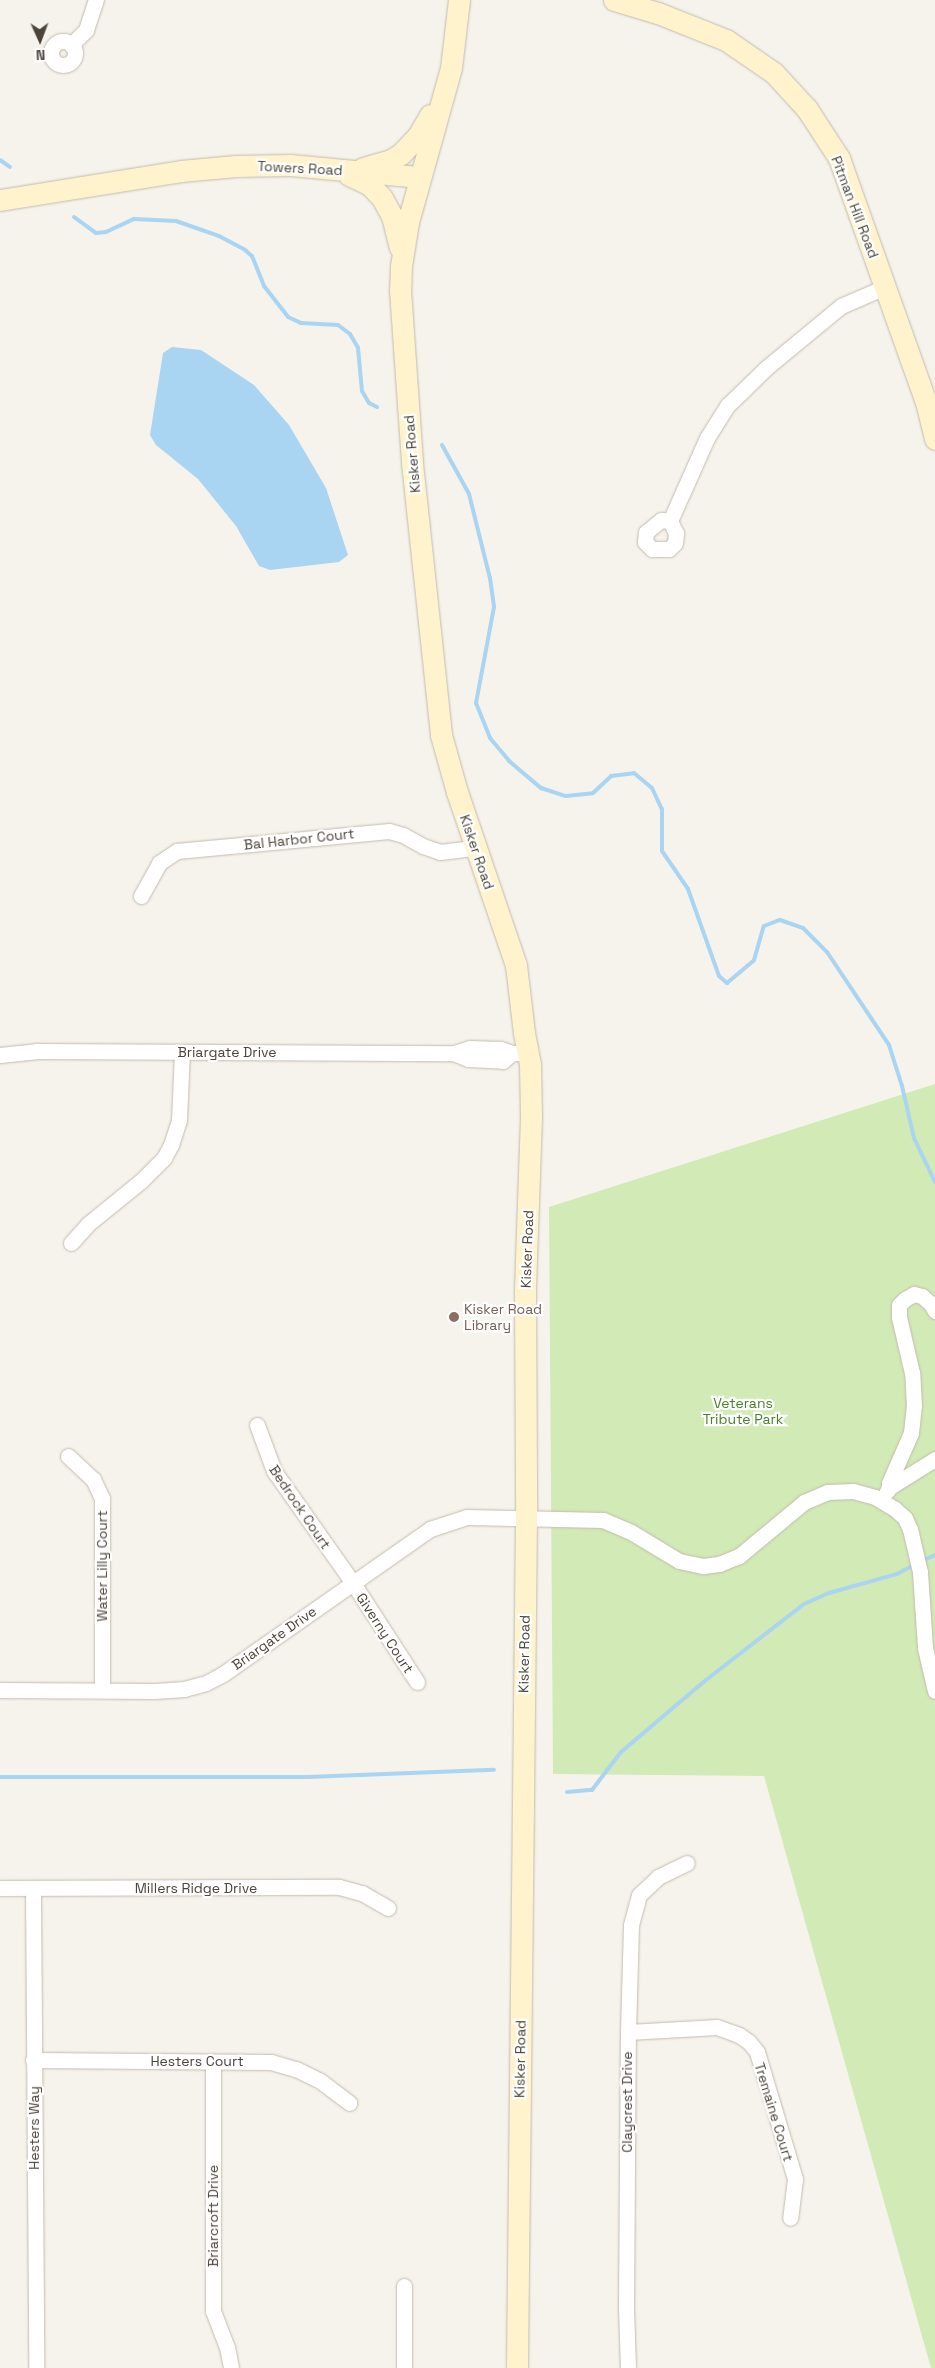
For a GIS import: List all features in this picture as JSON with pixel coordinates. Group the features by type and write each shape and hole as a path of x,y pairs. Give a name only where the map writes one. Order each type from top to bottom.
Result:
{"main road":[{"path":"420,177 448,85 459,0"},
{"name":"Pitman Hill Road","path":"614,0 658,13 726,40 774,73 806,109 838,158 926,402 935,439"},
{"path":"350,171 391,160 410,147 448,85"},
{"name":"Towers Road","path":"0,200 181,171 245,165 290,164 420,177"},
{"path":"322,168 361,180 377,191 388,207 397,229 402,266"},
{"name":"Kisker Road","path":"420,177 408,222 400,290 412,463 441,735 475,848 516,965 524,1032 520,1053 531,1117 525,1290 526,1519 517,2368"}],"street":[{"path":"71,45 86,30 96,0"},
{"path":"670,521 707,438 728,405 766,368 841,306 885,287"},
{"name":"Bal Harbor Court","path":"141,896 159,863 177,851 389,832 403,834 422,846 440,852 475,848"},
{"name":"Briargate Drive","path":"0,1055 36,1051 454,1053 468,1059 502,1061 520,1053"},
{"path":"71,1243 88,1224 141,1181 164,1158 171,1145 179,1120 182,1052"},
{"path":"890,1487 889,1483 910,1433 914,1406 912,1373 899,1317 899,1305 914,1294 922,1296 931,1304 935,1311"},
{"name":"Bedrock Court","path":"257,1425 274,1471 353,1583"},
{"name":"Water Lilly Court","path":"68,1456 93,1479 102,1498 102,1689"},
{"path":"880,1501 890,1487 935,1459"},
{"name":"Briargate Drive","path":"0,1690 184,1689 206,1683 223,1674 430,1529 467,1517 603,1520 631,1532 679,1561 703,1566 719,1564 739,1556 804,1502 827,1492 853,1491 875,1496 904,1518 910,1529 918,1566 925,1648 935,1691"},
{"name":"Giverny Court","path":"353,1583 417,1682"},
{"name":"Claycrest Drive","path":"628,2368 626,2308 628,2032 631,1925 639,1895 658,1877 688,1864"},
{"name":"Millers Ridge Drive","path":"0,1888 339,1887 362,1893 388,1908"},
{"name":"Hesters Way","path":"33,1888 36,2368"},
{"name":"Tremaine Court","path":"628,2032 717,2028 739,2035 749,2042 757,2052 795,2179 790,2218"},
{"name":"Hesters Court","path":"33,2060 270,2062 296,2068 320,2080 349,2104"},
{"name":"Briarcroft Drive","path":"213,2062 213,2311 227,2347 231,2368"},
{"path":"404,2286 404,2368"}],"green space":[{"name":"Veterans Tribute Park","path":"935,1084 935,2368 931,2368 764,1776 553,1774 549,1207"}],"water":[{"path":"172,347 201,350 254,385 289,425 326,488 348,555 339,562 270,570 259,566 236,526 198,479 156,445 150,435 163,353"}],"waterway":[{"path":"0,160 10,167"},
{"path":"74,217 96,233 106,232 134,219 176,221 219,236 245,250 252,256 264,286 288,317 301,323 338,325 350,334 358,348 362,391 369,403 377,407"},
{"path":"442,445 469,494 490,578 494,607 476,703 490,738 509,761 541,788 566,796 593,793 611,776 634,773 652,788 662,809 662,851 688,889 719,976 727,983 754,960 764,926 780,920 803,928 827,952 889,1045 902,1086 914,1138 935,1182"},
{"path":"920,1562 935,1555"},
{"path":"567,1792 592,1790 621,1752 706,1680 804,1604 829,1593 897,1574 914,1565"},
{"path":"0,1777 308,1777 494,1770"}],"place":[{"name":"Kisker Road Library","path":"454,1317"}]}
